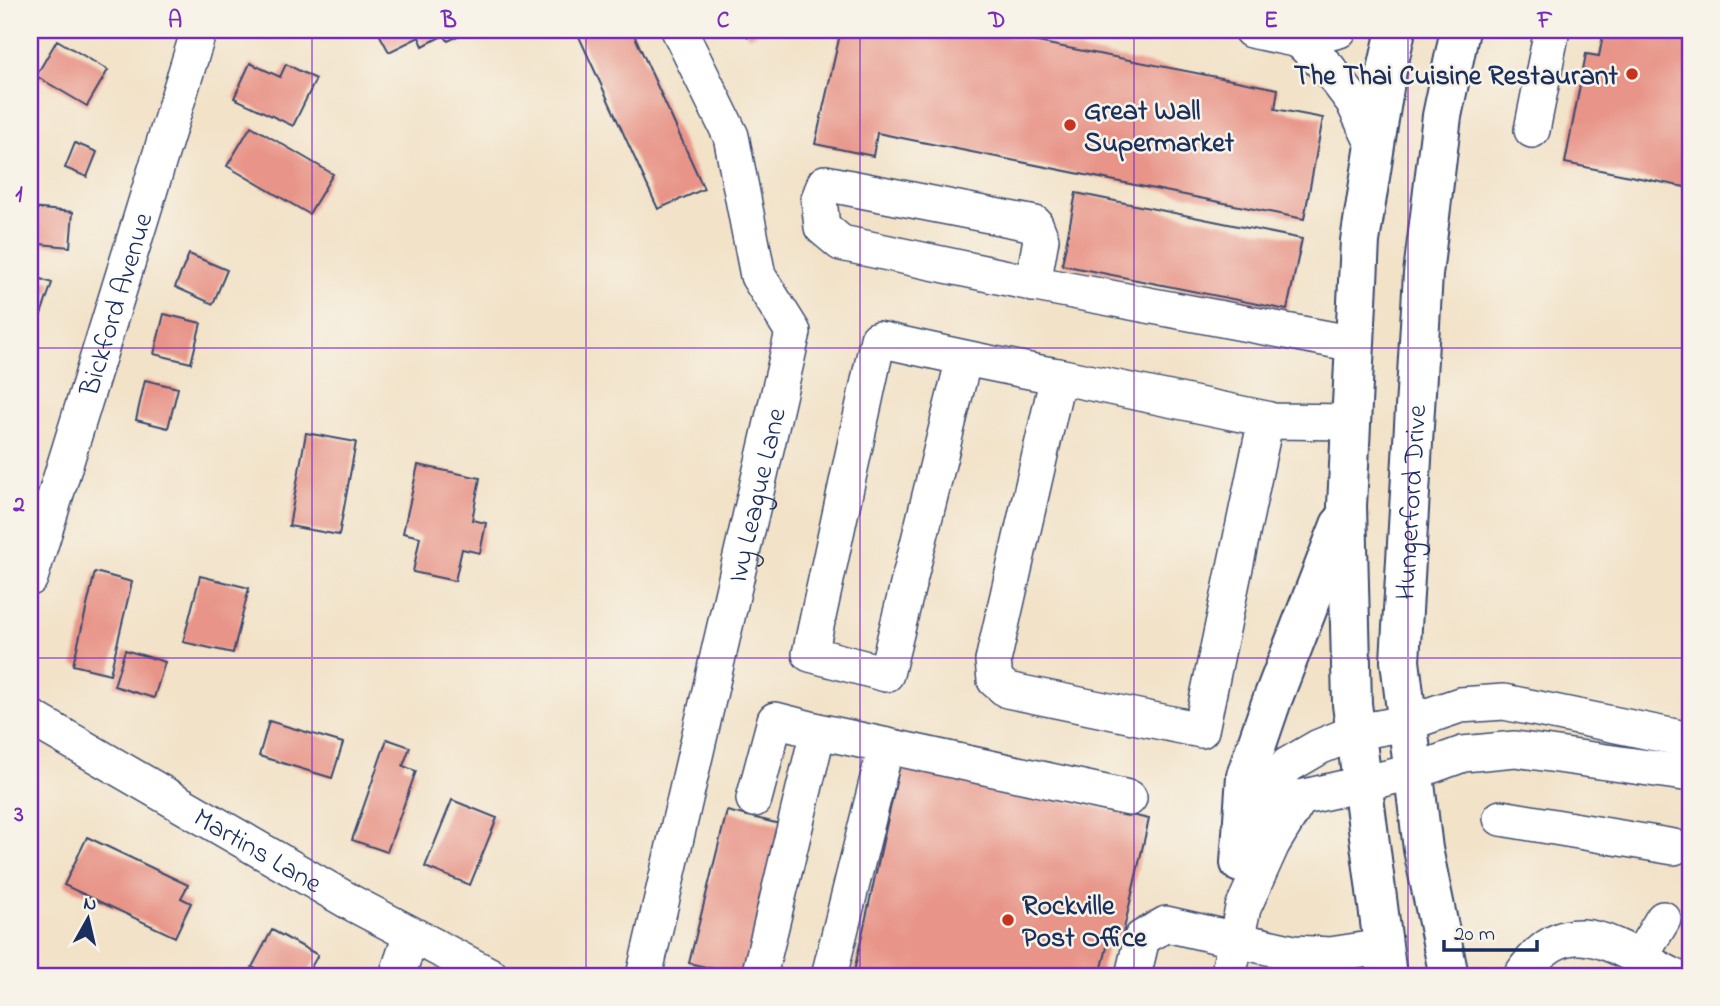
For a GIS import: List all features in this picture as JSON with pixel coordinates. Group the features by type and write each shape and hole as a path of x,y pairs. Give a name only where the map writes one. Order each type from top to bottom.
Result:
{"main road":[{"name":"Hungerford Drive","path":"1385,962 1352,704 1347,506 1360,241 1396,30"},
{"name":"Hungerford Drive","path":"1449,976 1423,849 1399,661 1423,274 1442,116 1460,30"},
{"path":"1240,863 1246,776 1270,703 1347,506"}],"street":[{"name":"Bickford Avenue","path":"30,578 199,30"},
{"name":"Ivy League Lane","path":"644,976 793,332 758,276 731,136 679,30"},
{"path":"1251,30 1299,40 1339,30"},
{"path":"1532,130 1552,30"},
{"path":"1299,40 1328,68 1353,101 1375,147"},
{"path":"1034,284 1041,239 1035,224 825,183 819,199 822,227 841,243 1034,284 1355,344"},
{"path":"964,358 886,674 810,654 878,339 1266,419 1352,422"},
{"path":"1058,376 993,661 995,680 1007,690 1201,730 1266,419"},
{"path":"1239,924 1240,863 1263,796 1287,765 1319,747 1356,732 1407,723 1460,705 1504,702 1690,740"},
{"name":"Martins Lane","path":"30,717 349,902 491,976"},
{"path":"754,799 775,720 1129,798"},
{"path":"758,976 818,731"},
{"path":"829,976 886,746"},
{"path":"1228,976 1239,924 1272,844 1300,798 1413,772 1463,754 1515,749 1684,773 1690,771"},
{"path":"1501,818 1674,846"},
{"path":"1639,959 1663,919"},
{"path":"1133,976 1142,938 1166,924 1239,924 1294,953 1385,962"},
{"path":"397,976 411,935"},
{"path":"1521,976 1538,952 1565,937 1598,938 1673,976"}],"building":[{"path":"377,30 471,30 448,41 444,35 423,46 419,37 389,52"},
{"path":"576,30 632,30 704,189 658,209"},
{"path":"745,30 764,30 748,37"},
{"name":"Great Wall Supermarket","path":"841,30 976,30 1278,89 1275,109 1323,118 1304,219 877,133 873,156 815,144"},
{"path":"1604,30 1690,30 1690,188 1565,163 1586,54 1599,56"},
{"path":"57,40 108,70 87,106 36,76"},
{"path":"250,63 280,77 286,64 316,79 293,126 234,98"},
{"path":"251,126 333,174 309,214 227,166"},
{"path":"75,143 97,152 87,177 65,168"},
{"path":"1076,193 1302,239 1287,310 1062,265"},
{"path":"30,208 73,212 70,247 30,243"},
{"path":"189,254 227,270 213,304 175,287"},
{"path":"30,275 52,283 39,320 30,317"},
{"path":"164,314 201,323 191,363 154,354"},
{"path":"145,380 178,388 168,428 136,420"},
{"path":"306,433 356,442 339,535 289,526"},
{"path":"418,465 480,478 472,520 486,523 480,553 462,549 455,581 413,572 420,537 403,533"},
{"path":"95,572 132,582 110,674 73,665"},
{"path":"200,576 249,588 233,653 183,642"},
{"path":"125,650 165,662 154,698 114,686"},
{"path":"269,721 343,743 332,778 259,756"},
{"path":"387,739 410,747 403,766 416,771 387,852 352,840"},
{"path":"900,764 1149,819 1121,942 1109,939 1100,976 853,976"},
{"path":"452,800 497,818 470,885 425,867"},
{"path":"727,811 780,824 743,976 689,963"},
{"path":"87,837 188,885 181,898 191,903 175,937 64,885"},
{"path":"272,930 318,955 306,976 269,976 252,967"},
{"path":"1601,969 1616,976 1598,976"}],"place":[{"name":"The Thai Cuisine Restaurant","path":"1632,74"},
{"name":"Great Wall Supermarket","path":"1070,125"},
{"name":"Rockville Post Office","path":"1008,920"}]}
